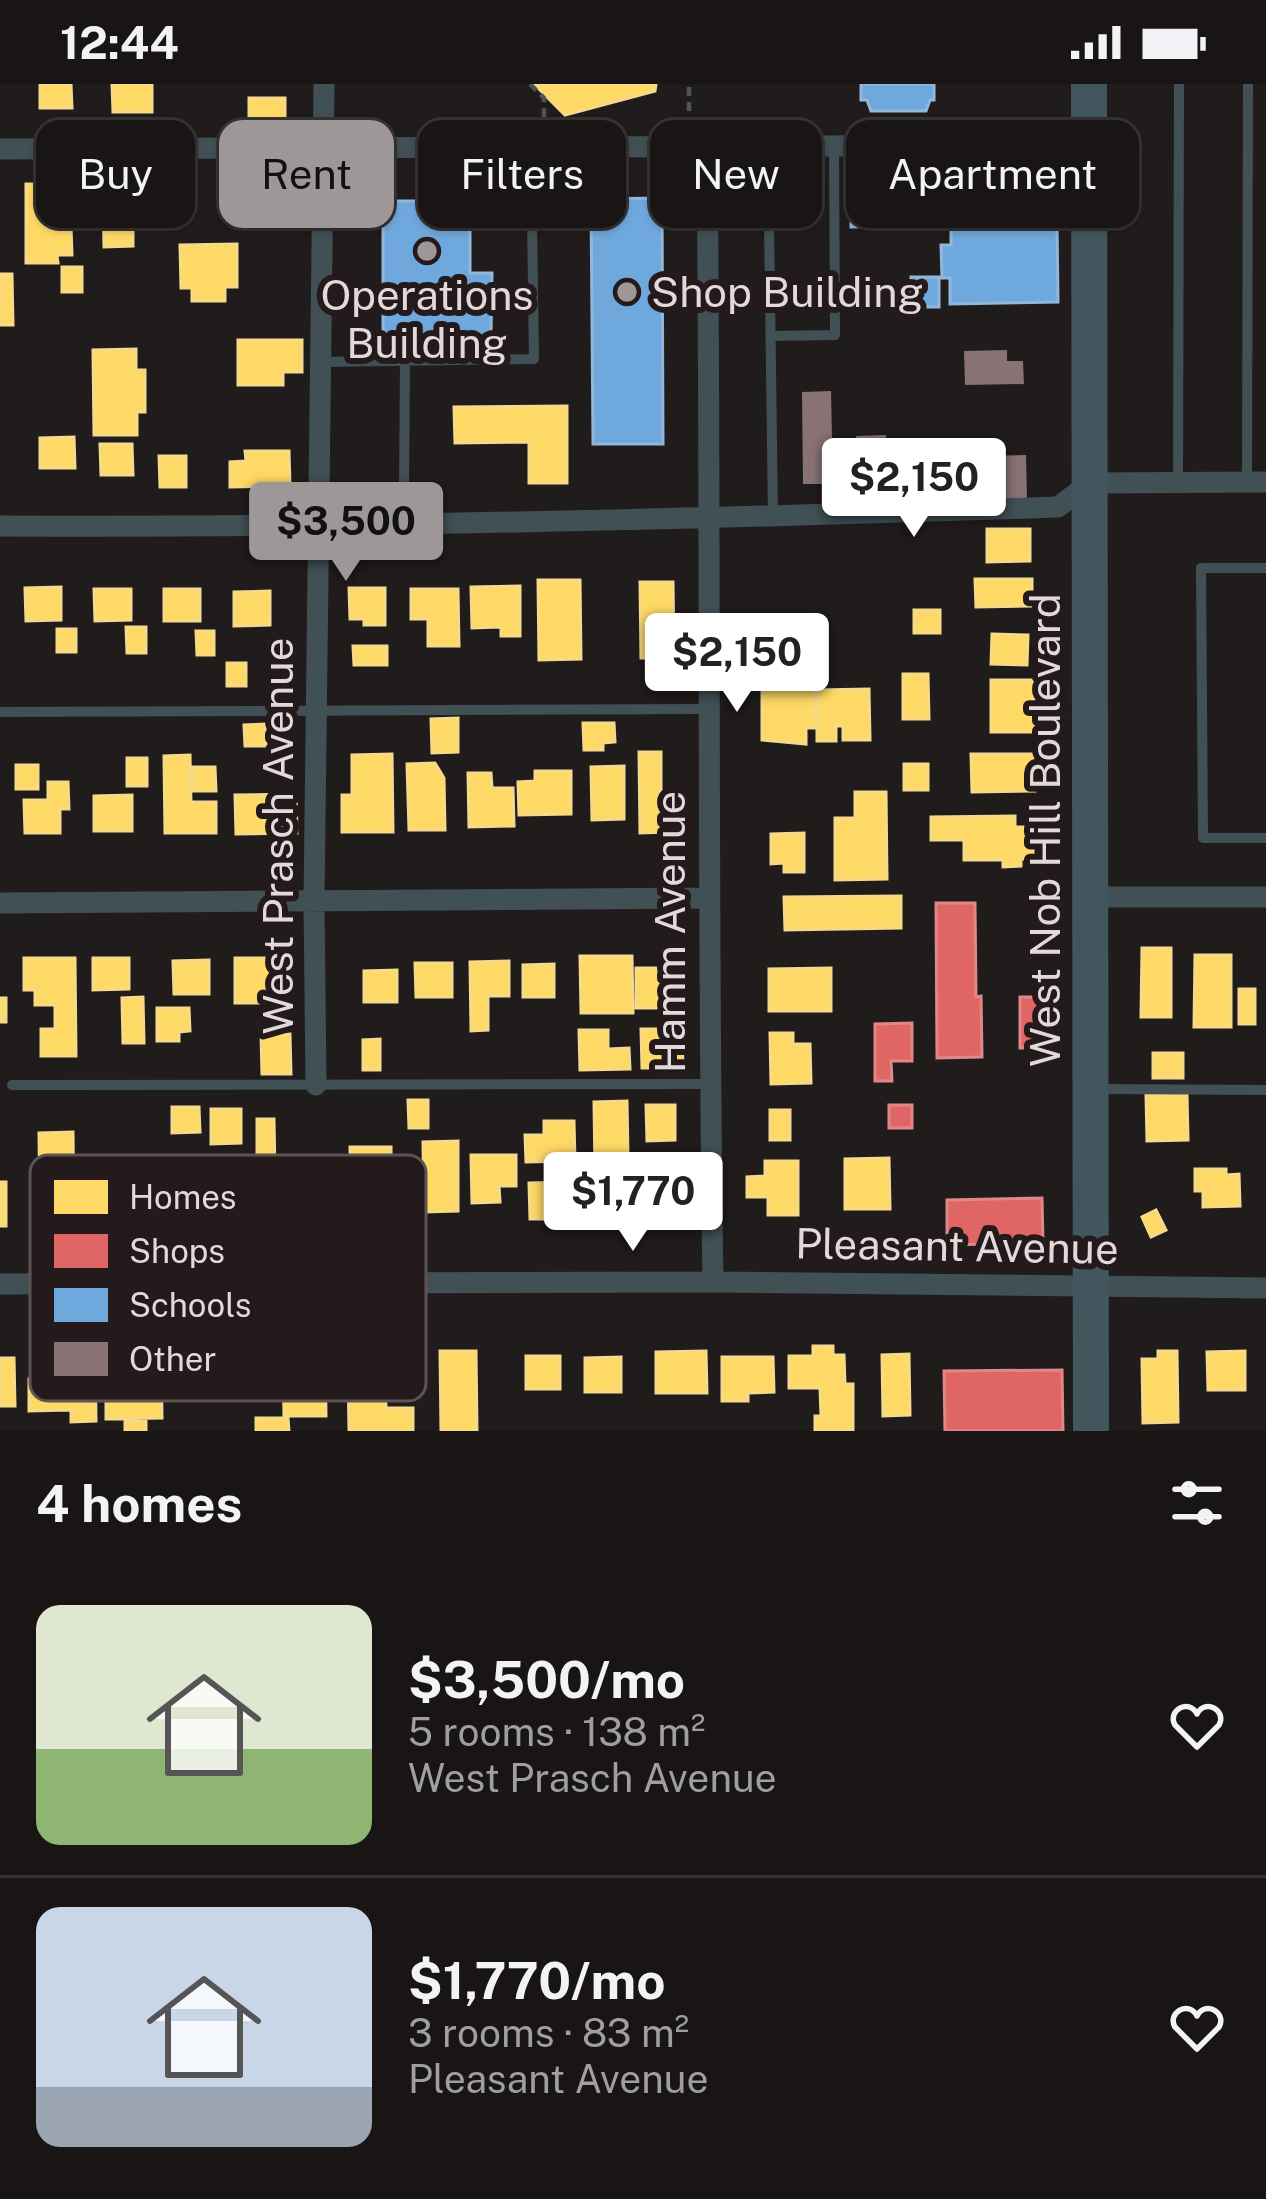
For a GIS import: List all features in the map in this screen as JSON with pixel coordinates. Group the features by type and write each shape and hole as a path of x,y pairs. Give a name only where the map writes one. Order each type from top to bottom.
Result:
{"main road":[{"name":"West Nob Hill Boulevard","path":"1089,84 1089,120"},
{"name":"West Nob Hill Boulevard","path":"1089,228 1091,1431"}],"street":[{"name":"West Prasch Avenue","path":"324,84 324,120"},
{"path":"0,149 219,148"},
{"path":"822,148 846,148"},
{"name":"West Prasch Avenue","path":"316,1085 323,228"},
{"name":"Hamm Avenue","path":"708,228 707,898 713,1282"},
{"path":"0,526 319,527 773,517 1058,507 1090,483 1257,482"},
{"path":"1090,896 1266,897"},
{"path":"0,903 707,898"},
{"name":"Pleasant Avenue","path":"426,1283 1266,1288"},
{"name":"Pleasant Avenue","path":"0,1284 30,1284"}],"lane":[{"path":"1178,482 1179,84"},
{"path":"1248,84 1257,482"},
{"path":"771,336 835,335 834,148"},
{"path":"321,362 534,359 532,228"},
{"path":"769,228 773,517"},
{"path":"404,490 405,361"},
{"path":"1266,568 1201,568 1203,838 1266,838"},
{"path":"0,712 709,709"},
{"path":"13,1085 710,1084"},
{"path":"1090,1089 1266,1090"}],"path":[{"path":"530,84 544,98 544,120"},
{"path":"689,84 689,120"}],"building: Homes":[{"path":"40,84 71,84 72,108 40,108"},
{"path":"112,84 152,84 152,112 113,112"},
{"path":"534,84 656,84 655,91 565,115"},
{"path":"249,98 285,98 285,120 249,120"},
{"path":"26,184 36,184 36,228 71,228 72,255 57,255 58,263 26,263"},
{"path":"104,228 133,228 133,246 104,247"},
{"path":"237,244 237,287 225,287 225,301 192,301 192,288 181,288 180,245"},
{"path":"62,267 82,267 82,292 62,292"},
{"path":"0,274 12,274 13,325 0,325"},
{"path":"238,340 302,340 302,372 283,372 283,385 238,385"},
{"path":"136,349 136,370 145,370 145,412 137,412 137,435 94,435 93,350"},
{"path":"567,406 567,483 529,483 529,442 455,443 454,407"},
{"path":"74,437 75,468 40,468 40,438"},
{"path":"100,444 132,444 133,475 101,475"},
{"path":"245,451 289,451 290,486 230,487 230,462 246,461"},
{"path":"159,456 186,456 186,487 160,487"},
{"path":"987,529 1030,529 1030,561 987,562"},
{"path":"975,579 1032,579 1032,606 976,607"},
{"path":"538,580 580,580 581,659 539,660"},
{"path":"640,582 673,582 674,658 641,658"},
{"path":"520,586 520,636 501,636 501,627 472,628 471,587"},
{"path":"61,587 61,620 26,621 25,588"},
{"path":"349,588 385,588 385,625 350,619"},
{"path":"94,589 131,589 131,620 95,621"},
{"path":"164,589 200,589 200,621 164,621"},
{"path":"411,589 458,589 459,646 428,646 428,619 411,619"},
{"path":"270,591 270,625 234,626 234,592"},
{"path":"914,610 940,610 940,633 914,633"},
{"path":"126,627 146,627 146,653 127,653"},
{"path":"57,629 76,629 76,652 57,652"},
{"path":"196,631 214,631 214,655 197,655"},
{"path":"992,634 1028,635 1027,665 991,664"},
{"path":"353,646 387,646 387,665 354,665"},
{"path":"227,663 246,663 246,686 227,686"},
{"path":"903,674 928,674 929,719 903,719"},
{"path":"991,680 1034,680 1034,732 991,732"},
{"path":"815,689 816,728 806,728 806,744 762,740 762,690"},
{"path":"869,689 870,740 843,740 843,726 836,726 836,741 817,741 817,690"},
{"path":"458,718 458,752 432,753 431,719"},
{"path":"583,723 614,723 615,742 603,743 603,750 584,750"},
{"path":"265,724 266,746 245,746 244,725"},
{"path":"639,752 661,752 661,794 667,794 668,832 640,833"},
{"path":"392,754 393,832 342,832 342,795 352,795 352,755"},
{"path":"971,754 1035,754 1035,791 972,792"},
{"path":"190,755 191,802 216,802 216,833 165,833 164,756"},
{"path":"127,758 147,758 147,786 127,786"},
{"path":"435,763 444,778 445,830 409,830 407,764"},
{"path":"904,764 928,764 928,790 904,790"},
{"path":"16,765 38,765 38,789 16,789"},
{"path":"624,766 624,819 592,820 591,767"},
{"path":"193,767 215,767 216,791 193,791"},
{"path":"535,771 571,771 571,814 519,815 518,782 535,781"},
{"path":"468,773 491,773 492,788 513,788 514,826 469,827"},
{"path":"48,782 68,782 69,809 60,809 60,833 25,833 24,800 48,800"},
{"path":"855,792 886,792 887,879 835,880 835,818 855,818"},
{"path":"296,794 297,833 236,834 235,795"},
{"path":"132,795 132,831 94,831 94,796"},
{"path":"1015,816 1015,827 1033,827 1033,859 1021,859 1021,866 1003,867 1003,860 964,860 964,840 931,840 931,817"},
{"path":"804,833 804,872 784,872 784,863 771,864 771,834"},
{"path":"901,896 901,928 785,930 784,897"},
{"path":"1142,948 1171,948 1171,1017 1141,1017"},
{"path":"1195,955 1231,955 1231,1027 1194,1027"},
{"path":"580,956 632,956 633,1013 581,1013"},
{"path":"24,958 75,958 76,1056 41,1056 41,1029 55,1029 55,1005 35,1005 35,990 24,990"},
{"path":"93,958 129,958 129,989 93,990"},
{"path":"235,958 270,958 270,987 285,987 285,1003 235,1003"},
{"path":"209,960 209,994 174,994 173,961"},
{"path":"509,961 509,996 488,996 488,1030 471,1031 470,962"},
{"path":"415,963 452,963 452,997 416,997"},
{"path":"554,964 554,997 523,997 523,965"},
{"path":"636,968 660,968 660,1008 636,1008"},
{"path":"831,968 831,1011 769,1011 769,969"},
{"path":"397,970 397,1002 364,1002 364,971"},
{"path":"1239,989 1255,989 1255,1024 1239,1024"},
{"path":"143,997 144,1043 123,1043 122,998"},
{"path":"0,998 6,998 6,1022 0,1022"},
{"path":"157,1008 189,1008 190,1031 179,1032 179,1041 157,1041"},
{"path":"641,1029 682,1029 683,1068 642,1068"},
{"path":"579,1030 608,1030 608,1049 629,1048 630,1069 580,1070"},
{"path":"770,1033 793,1033 793,1044 810,1044 811,1083 771,1084"},
{"path":"290,1034 291,1074 262,1074 261,1035"},
{"path":"380,1039 380,1070 363,1070 363,1040"},
{"path":"1153,1053 1183,1053 1183,1078 1153,1078"},
{"path":"1187,1094 1188,1140 1147,1141 1146,1095"},
{"path":"408,1100 428,1100 428,1128 409,1128"},
{"path":"627,1101 629,1215 586,1215 586,1171 595,1171 594,1102"},
{"path":"646,1105 675,1105 675,1140 647,1141"},
{"path":"172,1107 199,1107 200,1132 172,1133"},
{"path":"211,1109 241,1109 241,1143 211,1144"},
{"path":"770,1110 790,1110 790,1140 770,1140"},
{"path":"257,1119 274,1119 275,1155 257,1155"},
{"path":"544,1121 574,1121 575,1161 526,1162 525,1135 544,1135"},
{"path":"73,1132 73,1155 39,1155 39,1133"},
{"path":"458,1141 458,1211 426,1212 423,1142"},
{"path":"350,1147 391,1147 391,1155 350,1155"},
{"path":"471,1155 516,1155 516,1186 499,1186 500,1202 472,1203"},
{"path":"889,1158 890,1209 845,1209 845,1159"},
{"path":"765,1161 798,1161 798,1215 768,1215 768,1197 747,1197 747,1177 765,1176"},
{"path":"690,1164 690,1203 643,1206 642,1165"},
{"path":"1195,1169 1239,1174 1240,1206 1203,1207 1203,1191 1195,1191"},
{"path":"0,1182 6,1182 6,1226 0,1226"},
{"path":"575,1182 576,1219 530,1219 529,1183"},
{"path":"1156,1210 1166,1230 1151,1237 1142,1217"},
{"path":"813,1346 833,1346 833,1355 844,1355 845,1384 853,1384 853,1431 815,1431 815,1416 821,1416 820,1388 789,1388 789,1356 813,1356"},
{"path":"440,1351 476,1351 477,1431 441,1431"},
{"path":"706,1351 707,1393 656,1393 656,1352"},
{"path":"1158,1351 1177,1351 1178,1422 1143,1423 1142,1359 1158,1359"},
{"path":"1245,1351 1245,1390 1208,1390 1207,1352"},
{"path":"909,1354 910,1415 883,1416 882,1355"},
{"path":"526,1356 560,1356 560,1389 526,1389"},
{"path":"621,1357 621,1392 585,1392 585,1358"},
{"path":"722,1357 773,1357 774,1392 748,1393 748,1401 722,1401"},
{"path":"0,1358 14,1358 15,1406 0,1406"},
{"path":"29,1379 30,1401 96,1401 96,1421 71,1422 71,1410 29,1411"},
{"path":"106,1401 162,1401 162,1418 106,1419"},
{"path":"284,1401 326,1401 326,1416 284,1416"},
{"path":"349,1401 386,1401 386,1408 413,1408 413,1431 349,1431"},
{"path":"256,1418 288,1418 289,1431 256,1431"},
{"path":"146,1420 146,1431 125,1431 125,1421"}],"building: Shops":[{"path":"936,903 975,903 982,1057 937,1058"},
{"path":"1020,997 1053,997 1052,1048 1020,1048"},
{"path":"912,1023 912,1061 891,1061 892,1081 875,1081 875,1024"},
{"path":"889,1105 912,1105 912,1128 889,1128"},
{"path":"1042,1198 1043,1243 947,1245 947,1200"},
{"path":"1062,1370 1063,1431 945,1431 944,1371"}],"building: Schools":[{"path":"861,84 934,84 934,100 926,111 871,111 867,100 861,100"},
{"name":"Shop Building","path":"650,198 650,228 662,228 663,444 593,444 591,228 626,228 626,199"},
{"name":"Operations Building","path":"394,201 418,201 418,228 490,228 470,229 470,273 492,273 491,336 383,336 383,228 394,228"},
{"path":"951,228 1057,228 1058,302 950,304 950,278 942,278 941,245 951,245"},
{"path":"911,277 939,277 939,307 911,307"}],"building: Other":[{"path":"1007,350 1007,361 1023,361 1024,384 965,385 964,351"},
{"path":"831,391 833,484 803,484 802,392"},
{"path":"886,435 887,474 857,475 856,436"},
{"path":"1026,455 1027,500 967,501 967,456"},
{"path":"954,472 955,499 921,500 921,473"}],"place":[{"name":"Operations Building","path":"427,251"},
{"name":"Shop Building","path":"627,292"}]}
